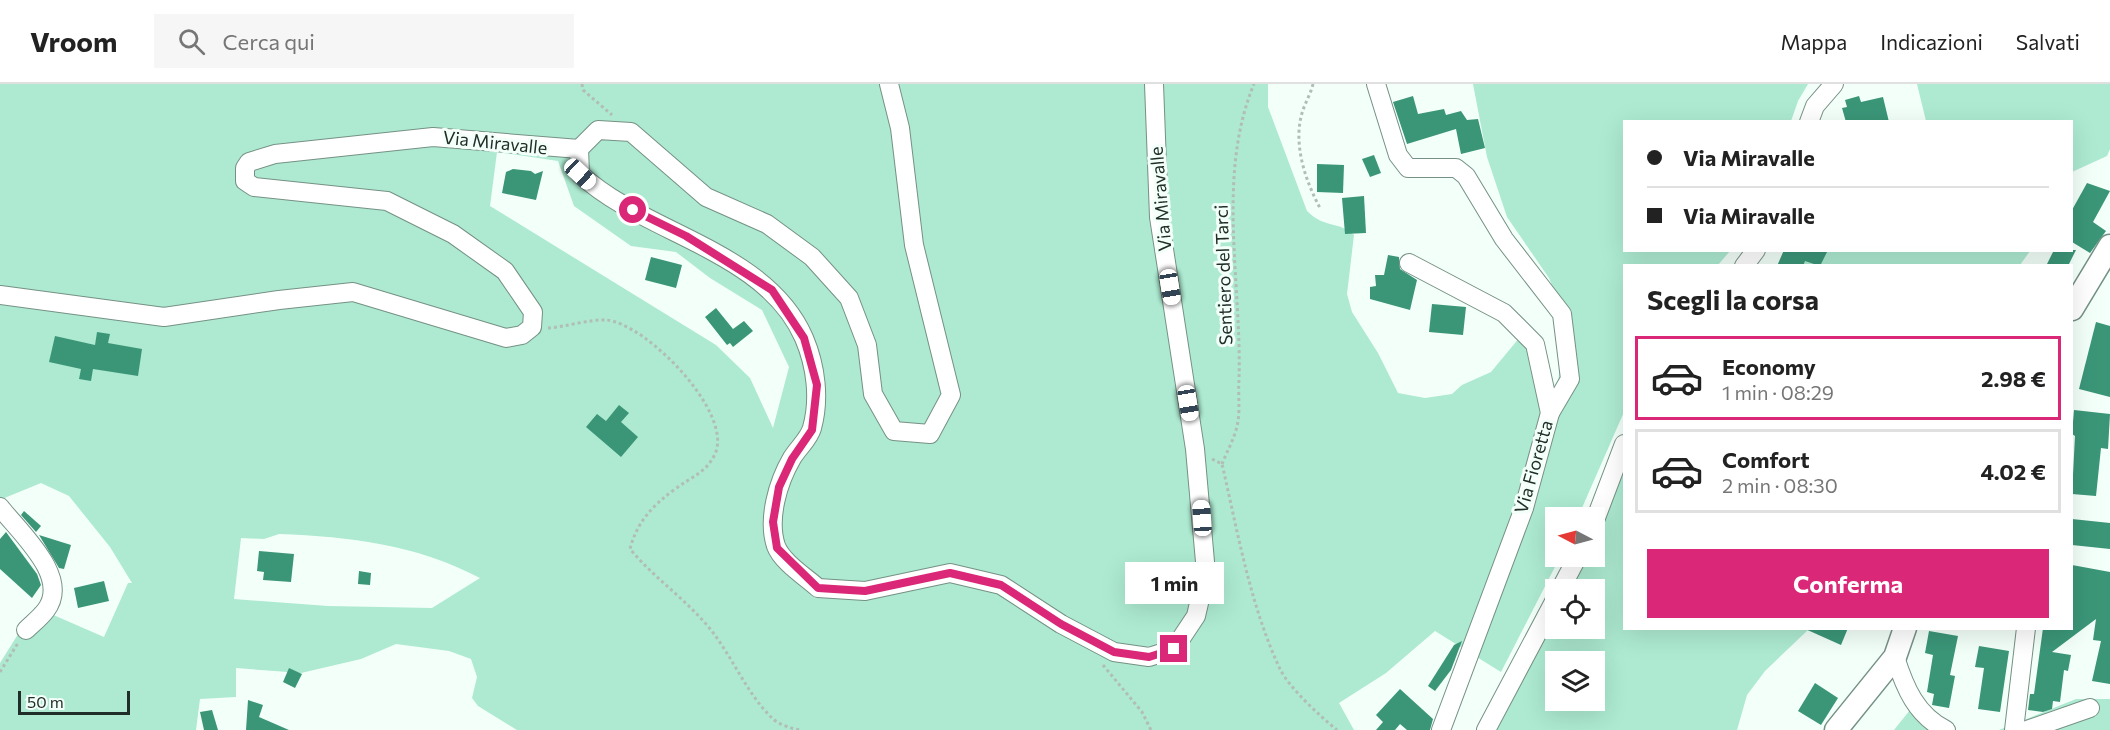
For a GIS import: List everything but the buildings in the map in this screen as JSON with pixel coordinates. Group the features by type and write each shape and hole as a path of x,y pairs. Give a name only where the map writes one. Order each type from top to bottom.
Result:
{"street":[{"path":"579,149 598,130 631,132 706,197 766,224 812,257 849,297 867,345 873,394 894,431 930,434 951,395 914,245 900,128 889,84"},
{"name":"Via Miravalle","path":"532,327 533,312 506,271 453,234 387,201 254,187 245,181 245,168 249,162 275,154 433,136 579,149 580,174 601,194 686,236 772,290 804,338 817,385 812,430 792,459 779,487 773,522 777,548 818,588 865,591 950,573 1001,585 1061,624 1114,652 1149,657 1174,649 1196,616 1206,573 1195,449 1159,218 1154,84"},
{"path":"1376,84 1398,155 1408,168 1456,168 1466,177 1504,239 1562,314 1570,380 1550,413"},
{"path":"1810,120 1815,106 1834,84"},
{"path":"2073,307 2110,246"},
{"name":"Via Fioretta","path":"1409,263 1504,313 1535,344 1550,413 1524,508 1441,730"},
{"path":"0,295 164,317 353,292 506,338 522,335 532,327"},
{"path":"1600,507 1623,447"},
{"path":"0,507 49,569 54,587 47,609 26,630"},
{"path":"1486,730 1545,619"},
{"path":"1836,730 1895,657 1904,630"},
{"path":"2014,730 2026,630"},
{"path":"1895,657 1910,697 1928,720 1946,730"},
{"path":"2027,730 2090,708"}],"path":[{"path":"582,84 583,90 631,132"},
{"name":"Sentiero del Tarci","path":"1222,464 1238,423 1240,327 1233,251 1235,173 1243,111 1254,84"},
{"path":"1313,84 1299,124 1302,160 1308,186 1320,208"},
{"path":"532,327 544,329 606,320 637,330 670,359 696,390 716,423 717,451 706,469 675,489 654,507 636,528 630,549 650,573 679,597 712,631 741,678 773,719 801,730"},
{"path":"1195,449 1222,464 1252,595 1281,671 1322,718 1337,730"},
{"path":"0,672 26,630"},
{"path":"1097,658 1142,712 1151,730"}],"green space":[{"path":"0,84 1268,84 1268,107 1307,211 1314,217 1343,228 1354,235 1347,294 1352,312 1378,353 1398,393 1425,398 1452,394 1462,385 1491,372 1520,337 1539,339 1556,398 1566,318 1549,278 1507,217 1487,157 1473,84 1808,84 1798,101 1791,120 1623,120 1623,252 1729,252 1719,264 1623,264 1623,414 1582,507 1545,507 1545,567 1555,567 1549,579 1545,579 1545,586 1501,672 1435,631 1386,673 1339,703 1354,730 517,730 478,706 472,698 477,677 471,659 449,651 396,644 361,659 301,673 236,668 236,697 200,699 196,730 0,730 0,663 35,607 104,637 128,583 132,583 110,547 69,496 41,483 2,499 0,497","holes":["497,152 558,161 574,206 631,246 676,252 710,278 762,310 789,367 773,428 750,378 716,345 490,206","279,534 357,540 431,557 480,578 432,608 328,606 234,599 241,538 264,539"]},
{"path":"1917,84 2110,84 2110,149 2107,156 2073,172 2073,120 1926,120"},
{"path":"1806,252 2029,252 2021,264 1801,264"},
{"path":"1623,470 1623,630 1808,630 1765,671 1747,695 1737,730 1493,730 1545,635 1545,639 1605,639 1605,579 1575,579 1580,567 1605,567 1605,513"},
{"path":"2076,699 2110,699 2110,730 1999,730"},
{"path":"1910,710 1939,730 1894,730"}],"route":[{"path":"633,210 686,236 772,290 804,338 817,385 812,430 792,459 779,487 773,522 777,548 818,588 865,591 950,573 1001,585 1061,624 1114,652 1149,657 1174,649"}]}
